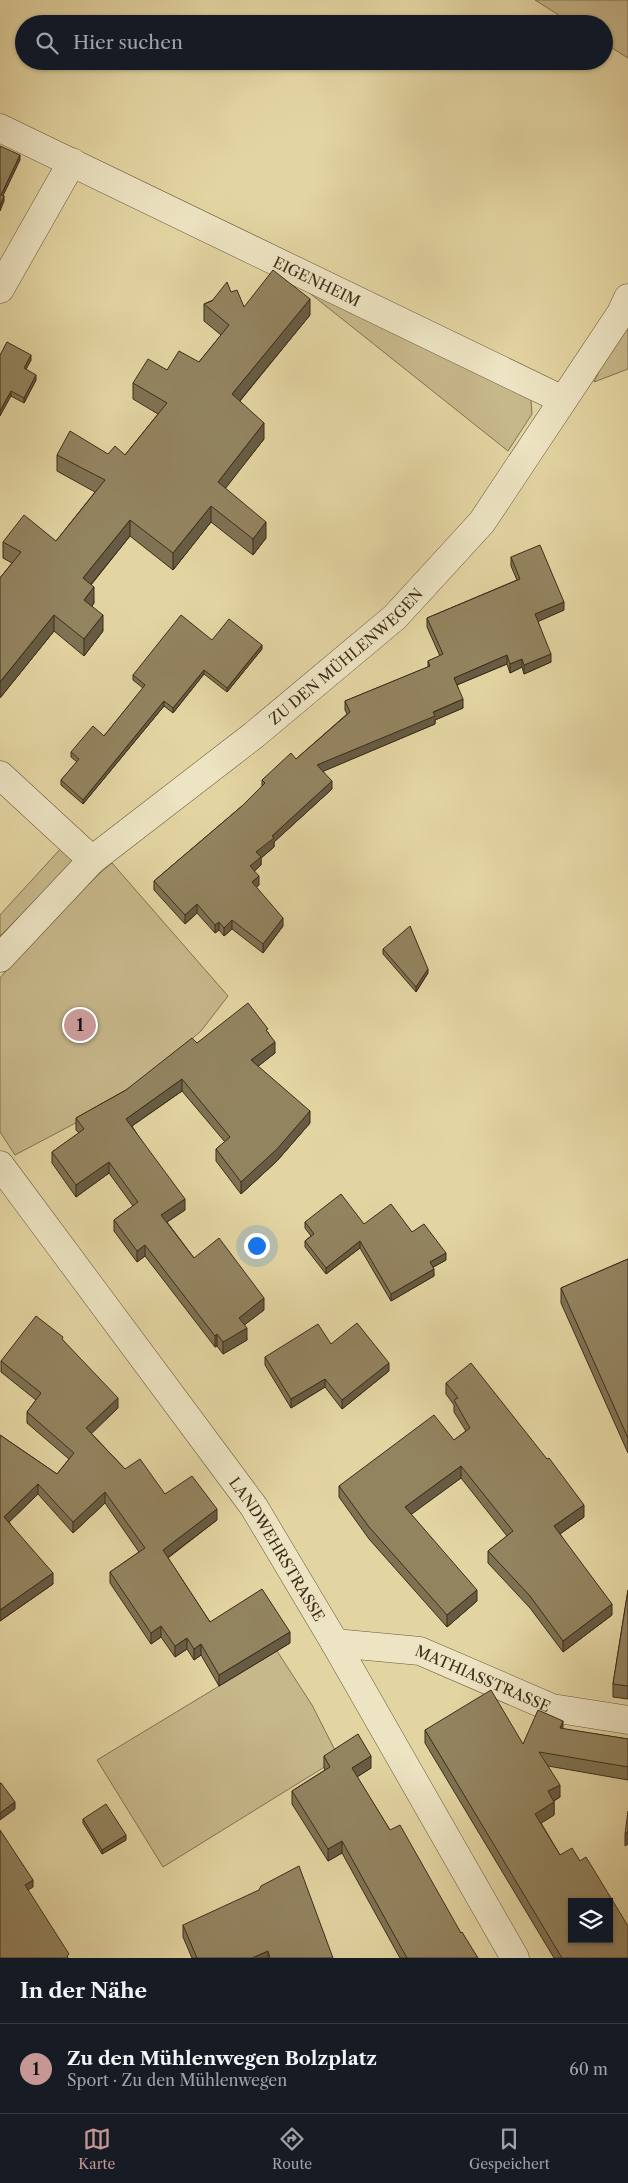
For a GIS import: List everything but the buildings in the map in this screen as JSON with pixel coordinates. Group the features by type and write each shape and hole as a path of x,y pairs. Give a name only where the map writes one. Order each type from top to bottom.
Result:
{"street":[{"name":"EIGENHEIM","path":"0,128 563,400"},
{"path":"0,290 72,162"},
{"name":"ZU DEN MÜHLENWEGEN","path":"0,958 92,860 254,734 395,617 482,522 621,313 628,298"},
{"path":"0,774 92,860"},
{"name":"LANDWEHRSTRASSE","path":"0,1165 254,1507 336,1643 515,1958"},
{"name":"MATHIASSTRASSE","path":"336,1643 420,1651 552,1708 628,1720"}],"shaded area":[{"path":"535,0 628,0 628,58 613,49 613,15 559,15"},
{"path":"302,287 523,392 531,400 532,414 508,451"},
{"path":"628,312 628,369 594,382"},
{"path":"62,847 73,862 0,936 0,915"},
{"path":"112,863 228,996 201,1031 123,1098 15,1155 0,1132 0,978 22,952"},
{"path":"277,1651 312,1705 339,1758 163,1867 97,1760"}],"place":[{"name":"Zu den Mühlenwegen Bolzplatz","path":"80,1025"}]}
